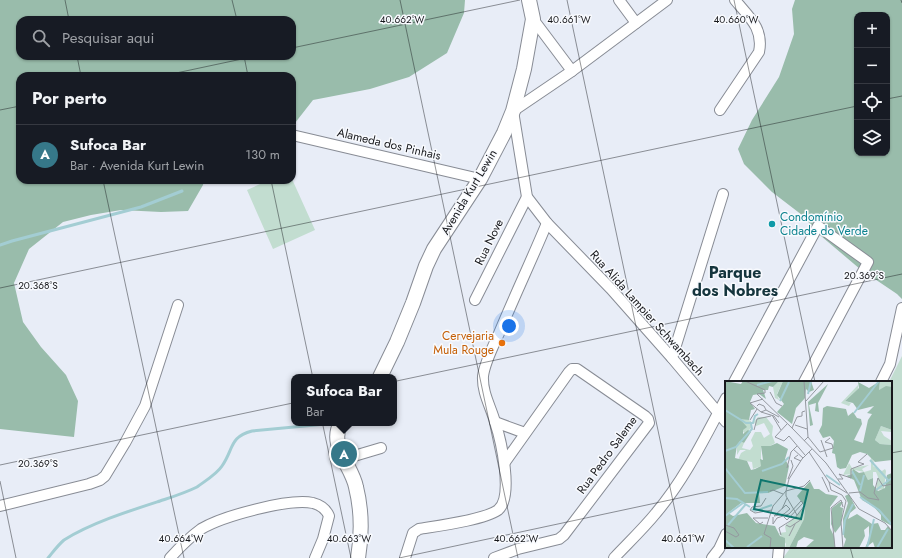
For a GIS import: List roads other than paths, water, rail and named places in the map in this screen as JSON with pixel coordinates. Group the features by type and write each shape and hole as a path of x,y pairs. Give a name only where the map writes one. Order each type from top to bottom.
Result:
{"main road":[{"name":"Avenida Kurt Lewin","path":"381,374 397,342 434,249 480,179 504,133 513,111 524,68 533,19 529,0"},
{"path":"340,426 337,441 356,485 360,506 361,527 358,558"}],"street":[{"path":"619,0 636,24"},
{"path":"526,197 513,111 572,71 668,0"},
{"path":"720,110 759,52 761,44 758,30 754,23 734,0"},
{"path":"533,19 572,71"},
{"name":"Alameda dos Pinhais","path":"296,136 480,179"},
{"path":"672,358 723,194"},
{"name":"Rua Alida Lampier Schwambach","path":"526,197 548,223 611,289 725,421"},
{"name":"Rua Nove","path":"475,300 526,197"},
{"path":"404,558 413,533 419,529 490,514 498,510 502,504 505,496 505,462 495,422 486,397 483,375 503,324 548,223"},
{"path":"735,381 818,226 868,262 805,381"},
{"path":"0,506 90,484 105,476 145,406 178,305"},
{"path":"882,381 890,364 902,308"},
{"name":"Rua Pedro Saleme","path":"494,558 559,539 564,535 649,423 648,419 577,369 572,369 505,462"},
{"path":"614,558 656,513 673,490 698,450 725,400"},
{"path":"495,422 525,433"},
{"path":"344,459 381,448"},
{"path":"170,558 201,530 224,518 260,508 313,503 324,508 329,516 324,539 316,558"},
{"path":"712,558 719,549 725,536"},
{"path":"778,558 779,548"}],"waterway":[{"path":"0,245 141,207 182,191"},
{"path":"48,558 64,540 86,528 197,487 220,469 233,444 239,437 252,431 305,426"}],"place":[{"name":"Condomínio Cidade do Verde","path":"772,224"},
{"name":"Cervejaria Mula Rouge","path":"502,343"},
{"name":"Sufoca Bar","path":"344,454"}],"district":[{"name":"Parque dos Nobres","path":"735,281"}]}
